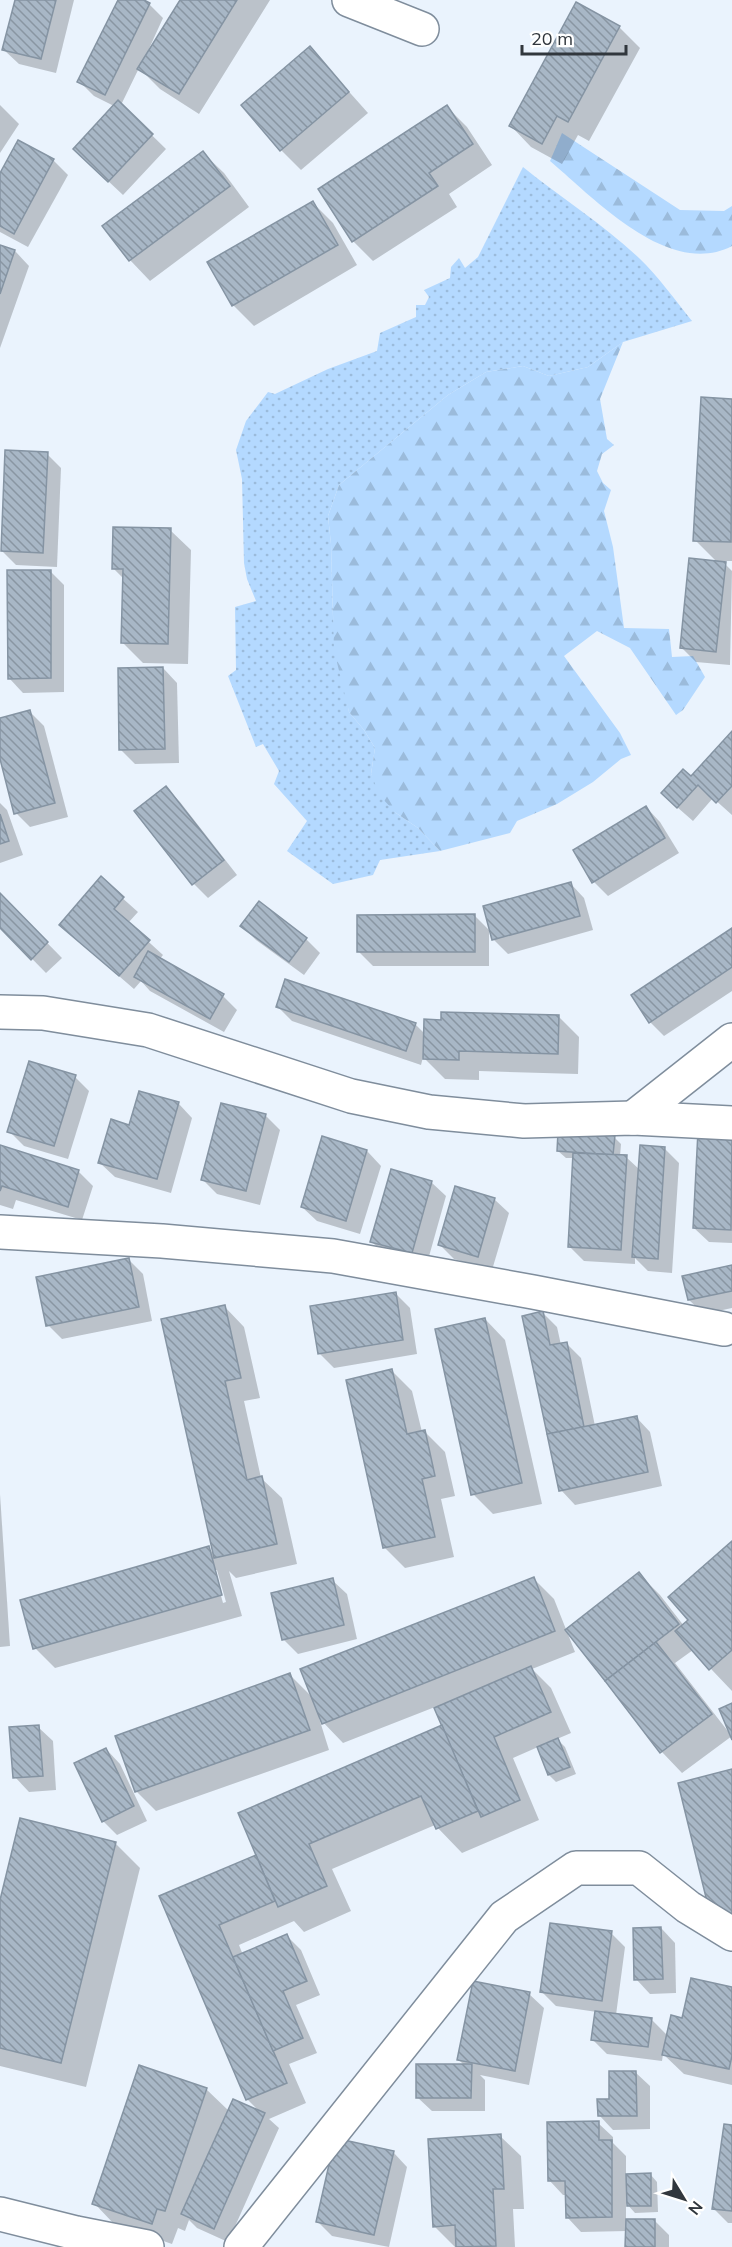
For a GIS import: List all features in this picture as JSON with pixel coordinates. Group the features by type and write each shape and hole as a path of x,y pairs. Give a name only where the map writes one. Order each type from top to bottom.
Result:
{"street":[{"path":"349,0 422,29"},
{"path":"0,1012 43,1013 148,1030 351,1096 429,1112 524,1121 633,1118 732,1123"},
{"path":"633,1118 732,1040"},
{"path":"0,1232 162,1241 333,1256 724,1329"},
{"path":"241,2247 504,1917 576,1869 639,1869 688,1907 732,1934"},
{"path":"0,2214 76,2240 147,2247"}],"green space":[{"path":"562,133 680,210 724,211 732,206 732,246 708,253 683,252 658,243 634,230 588,195 550,161"},
{"path":"523,167 639,258 660,280 692,321 623,342 588,367 549,376 523,366 486,372 448,395 339,485 328,516 333,617 349,712 375,748 371,774 396,813 418,828 440,851 380,860 373,875 333,884 287,851 307,821 274,784 279,771 263,744 256,747 228,676 236,670 235,607 256,601 247,579 244,563 242,479 236,450 246,421 268,392 275,394 328,369 377,351 380,333 416,317 416,305 425,305 429,297 424,290 450,278 451,267 459,258 465,268 478,257"},
{"path":"623,342 600,399 607,439 614,445 602,454 597,471 603,483 611,490 604,511 613,547 624,628 669,629 672,657 693,656 705,677 683,710 676,715 630,648 597,631 564,656 620,733 631,755 621,759 593,782 557,804 517,821 510,833 440,851 418,828 396,813 380,796 371,774 375,748 349,712 334,650 328,516 339,485 448,395 486,372 523,366 549,376 588,367"}],"building":[{"path":"15,0 56,0 41,59 2,50"},
{"path":"118,0 144,0 150,3 105,95 77,82"},
{"path":"180,0 237,0 179,94 137,69"},
{"path":"576,2 620,26 568,122 557,116 542,144 509,126"},
{"path":"310,46 349,92 280,151 241,105"},
{"path":"118,100 153,134 108,182 73,149"},
{"path":"447,105 473,144 429,173 438,186 352,242 318,189"},
{"path":"18,140 54,159 14,234 0,226 0,173"},
{"path":"203,151 230,186 129,261 102,226"},
{"path":"313,201 338,245 232,306 207,262"},
{"path":"0,245 15,250 0,294"},
{"path":"701,397 732,399 731,542 693,541"},
{"path":"5,450 48,452 43,553 1,551"},
{"path":"113,527 171,528 168,644 121,643 123,569 112,569"},
{"path":"689,558 726,562 716,652 680,648"},
{"path":"7,570 51,570 51,678 8,679"},
{"path":"163,667 165,749 119,750 118,668"},
{"path":"30,710 55,803 14,814 0,759 0,718"},
{"path":"732,731 732,786 716,803 698,785 677,808 661,793 683,769 691,776"},
{"path":"166,786 224,860 192,885 134,811"},
{"path":"646,806 665,838 592,883 573,850"},
{"path":"0,814 9,841 0,844"},
{"path":"101,876 124,897 114,909 150,940 119,976 59,925"},
{"path":"571,882 580,916 492,940 483,906"},
{"path":"0,893 48,942 31,960 0,928"},
{"path":"259,901 307,938 289,962 240,926"},
{"path":"475,914 475,952 357,952 357,915"},
{"path":"732,928 732,967 649,1023 631,995"},
{"path":"148,951 224,994 210,1019 134,977"},
{"path":"285,979 416,1023 406,1051 276,1007"},
{"path":"441,1012 559,1015 558,1054 459,1051 459,1060 423,1059 424,1019 441,1020"},
{"path":"29,1061 76,1075 54,1146 7,1132"},
{"path":"139,1091 179,1102 157,1179 98,1163 111,1119 129,1125"},
{"path":"221,1103 266,1114 246,1191 201,1180"},
{"path":"698,1131 732,1132 731,1230 693,1228"},
{"path":"558,1132 615,1135 613,1155 557,1151"},
{"path":"322,1136 367,1150 346,1221 301,1207"},
{"path":"0,1145 79,1170 68,1207 2,1186 0,1191"},
{"path":"640,1145 665,1147 658,1259 632,1257"},
{"path":"573,1153 627,1155 621,1250 568,1247"},
{"path":"391,1169 432,1181 412,1253 370,1242"},
{"path":"455,1186 495,1198 478,1257 438,1245"},
{"path":"129,1258 139,1307 46,1326 36,1277"},
{"path":"732,1265 732,1291 688,1300 682,1276"},
{"path":"396,1292 403,1340 318,1354 310,1306"},
{"path":"225,1305 241,1378 225,1381 247,1480 262,1476 277,1544 214,1558 161,1319"},
{"path":"543,1311 550,1345 567,1342 584,1427 547,1434 522,1316"},
{"path":"485,1318 522,1483 471,1495 435,1329"},
{"path":"392,1369 407,1434 425,1430 435,1476 422,1479 435,1537 383,1548 346,1380"},
{"path":"637,1416 648,1472 559,1491 547,1434"},
{"path":"732,1541 732,1650 709,1670 675,1631 688,1620 668,1597"},
{"path":"209,1546 222,1595 33,1649 20,1600"},
{"path":"639,1572 679,1624 605,1681 565,1630"},
{"path":"534,1577 555,1631 322,1724 300,1669"},
{"path":"333,1578 344,1625 282,1640 271,1593"},
{"path":"656,1642 712,1714 660,1753 605,1681"},
{"path":"531,1666 551,1712 494,1737 520,1800 481,1817 434,1708"},
{"path":"290,1673 310,1730 135,1792 115,1736"},
{"path":"732,1703 732,1740 719,1709"},
{"path":"39,1725 43,1776 13,1778 9,1727"},
{"path":"442,1725 478,1811 436,1829 421,1796 309,1844 327,1886 278,1907 238,1813"},
{"path":"558,1738 570,1767 548,1775 537,1747"},
{"path":"106,1748 134,1806 102,1822 74,1763"},
{"path":"732,1769 732,1917 712,1922 678,1783"},
{"path":"20,1818 116,1842 61,2063 0,2048 0,1900"},
{"path":"256,1855 275,1901 219,1925 287,2083 246,2100 159,1896"},
{"path":"550,1923 612,1931 602,2001 540,1992"},
{"path":"661,1927 663,1979 634,1980 633,1928"},
{"path":"287,1934 307,1981 283,1991 303,2038 273,2051 233,1957"},
{"path":"691,1978 732,1987 732,2056 729,2069 662,2055 671,2015 682,2018"},
{"path":"473,1981 530,1992 515,2071 457,2060"},
{"path":"595,2011 652,2018 648,2047 591,2040"},
{"path":"416,2064 472,2064 471,2098 416,2098"},
{"path":"139,2065 207,2088 165,2211 157,2209 152,2224 92,2204"},
{"path":"609,2071 636,2071 637,2116 598,2116 597,2099 609,2099"},
{"path":"233,2099 265,2113 214,2229 181,2214"},
{"path":"599,2121 599,2140 612,2140 612,2217 566,2218 565,2181 548,2181 547,2122"},
{"path":"724,2124 732,2125 732,2211 712,2209"},
{"path":"501,2134 504,2189 493,2189 496,2246 456,2247 455,2225 433,2227 428,2139"},
{"path":"335,2138 394,2151 374,2235 316,2222"},
{"path":"651,2173 651,2206 627,2206 626,2174"},
{"path":"626,2219 655,2219 655,2247 625,2247"}]}
